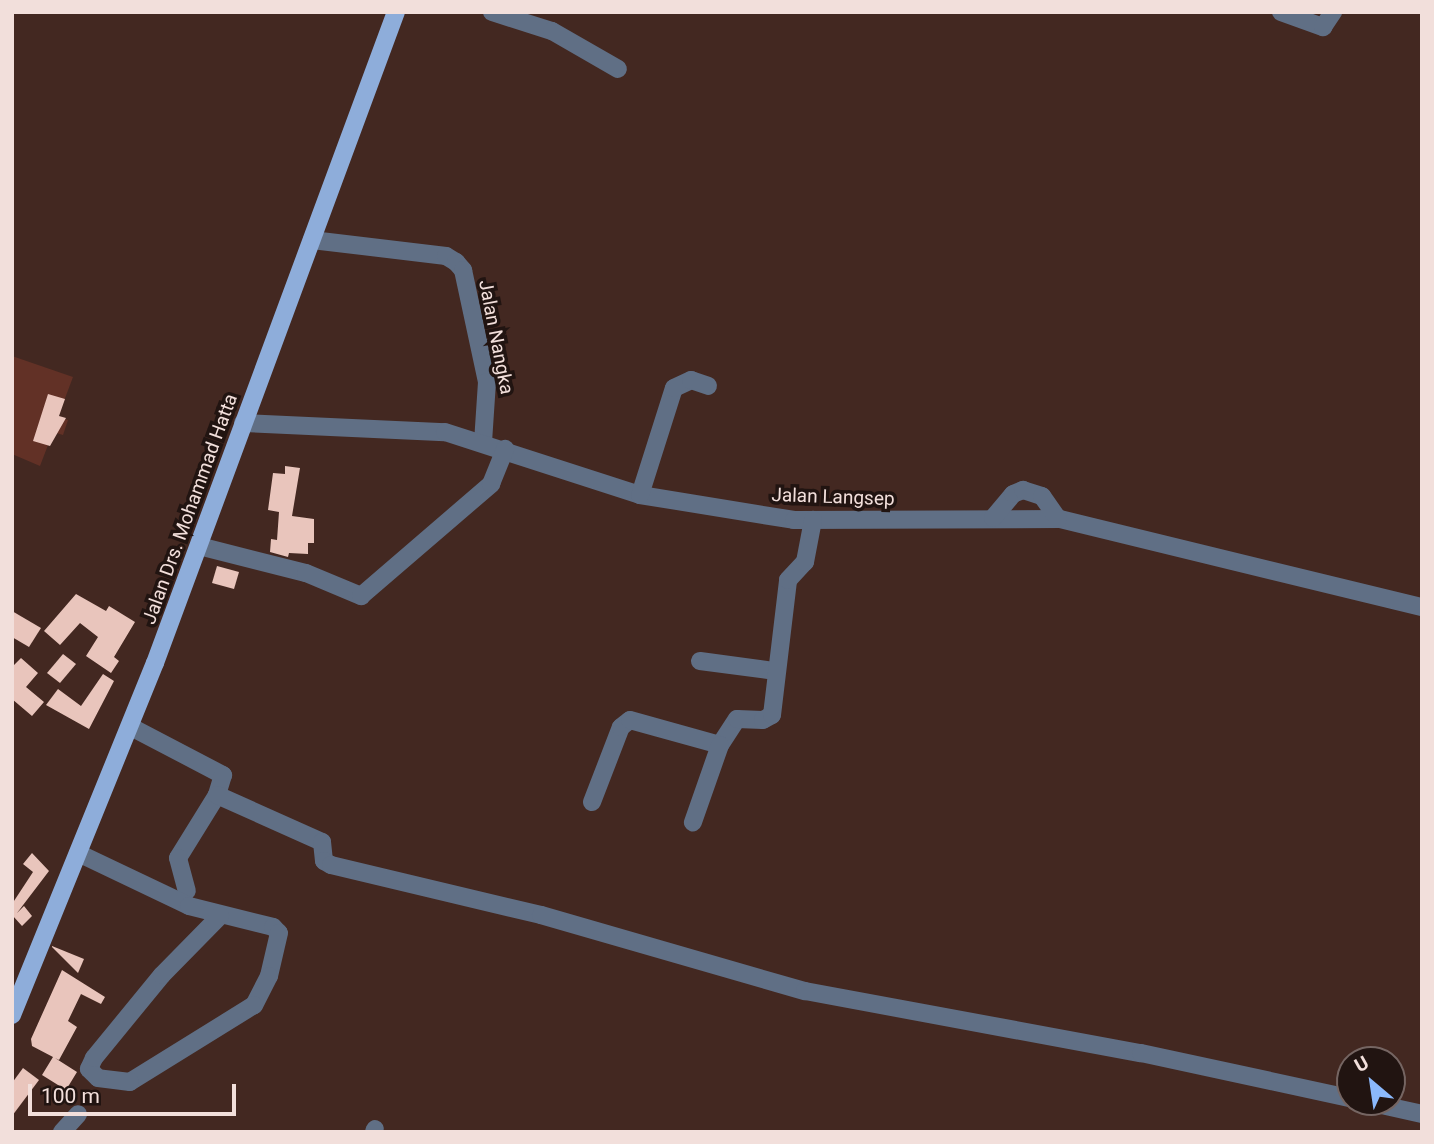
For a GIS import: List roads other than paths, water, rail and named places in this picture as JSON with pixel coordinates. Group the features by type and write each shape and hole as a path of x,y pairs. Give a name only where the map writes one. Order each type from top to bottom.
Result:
{"main road":[{"name":"Jalan Drs. Mohammad Hatta","path":"12,1015 131,727 396,12"}],"street":[{"path":"492,12 552,31 618,69"},
{"path":"1281,12 1323,27 1333,12"},
{"name":"Jalan Nangka","path":"312,240 446,256 463,270 486,382 483,443"},
{"path":"640,495 674,388 691,380 708,386"},
{"name":"Jalan Langsep","path":"243,423 419,428 505,449 640,495 813,520 1058,519 1422,607"},
{"path":"199,546 306,573 361,596 491,484 505,449"},
{"path":"993,518 1013,494 1023,490 1042,496 1058,519"},
{"path":"693,822 720,745 737,719 762,720 772,715 775,671 788,580 805,562 813,520"},
{"path":"700,661 775,671"},
{"path":"592,802 624,722 720,745"},
{"path":"131,727 223,775 217,795 178,858 188,898"},
{"path":"217,795 322,842 324,861 331,865 541,915 805,991 1141,1053 1336,1095"},
{"path":"78,853 188,898 214,915 274,927 279,933 276,953 258,1001 130,1082 119,1083 91,1074 90,1064 102,1047 214,915"},
{"path":"62,1132 78,1114"}]}
